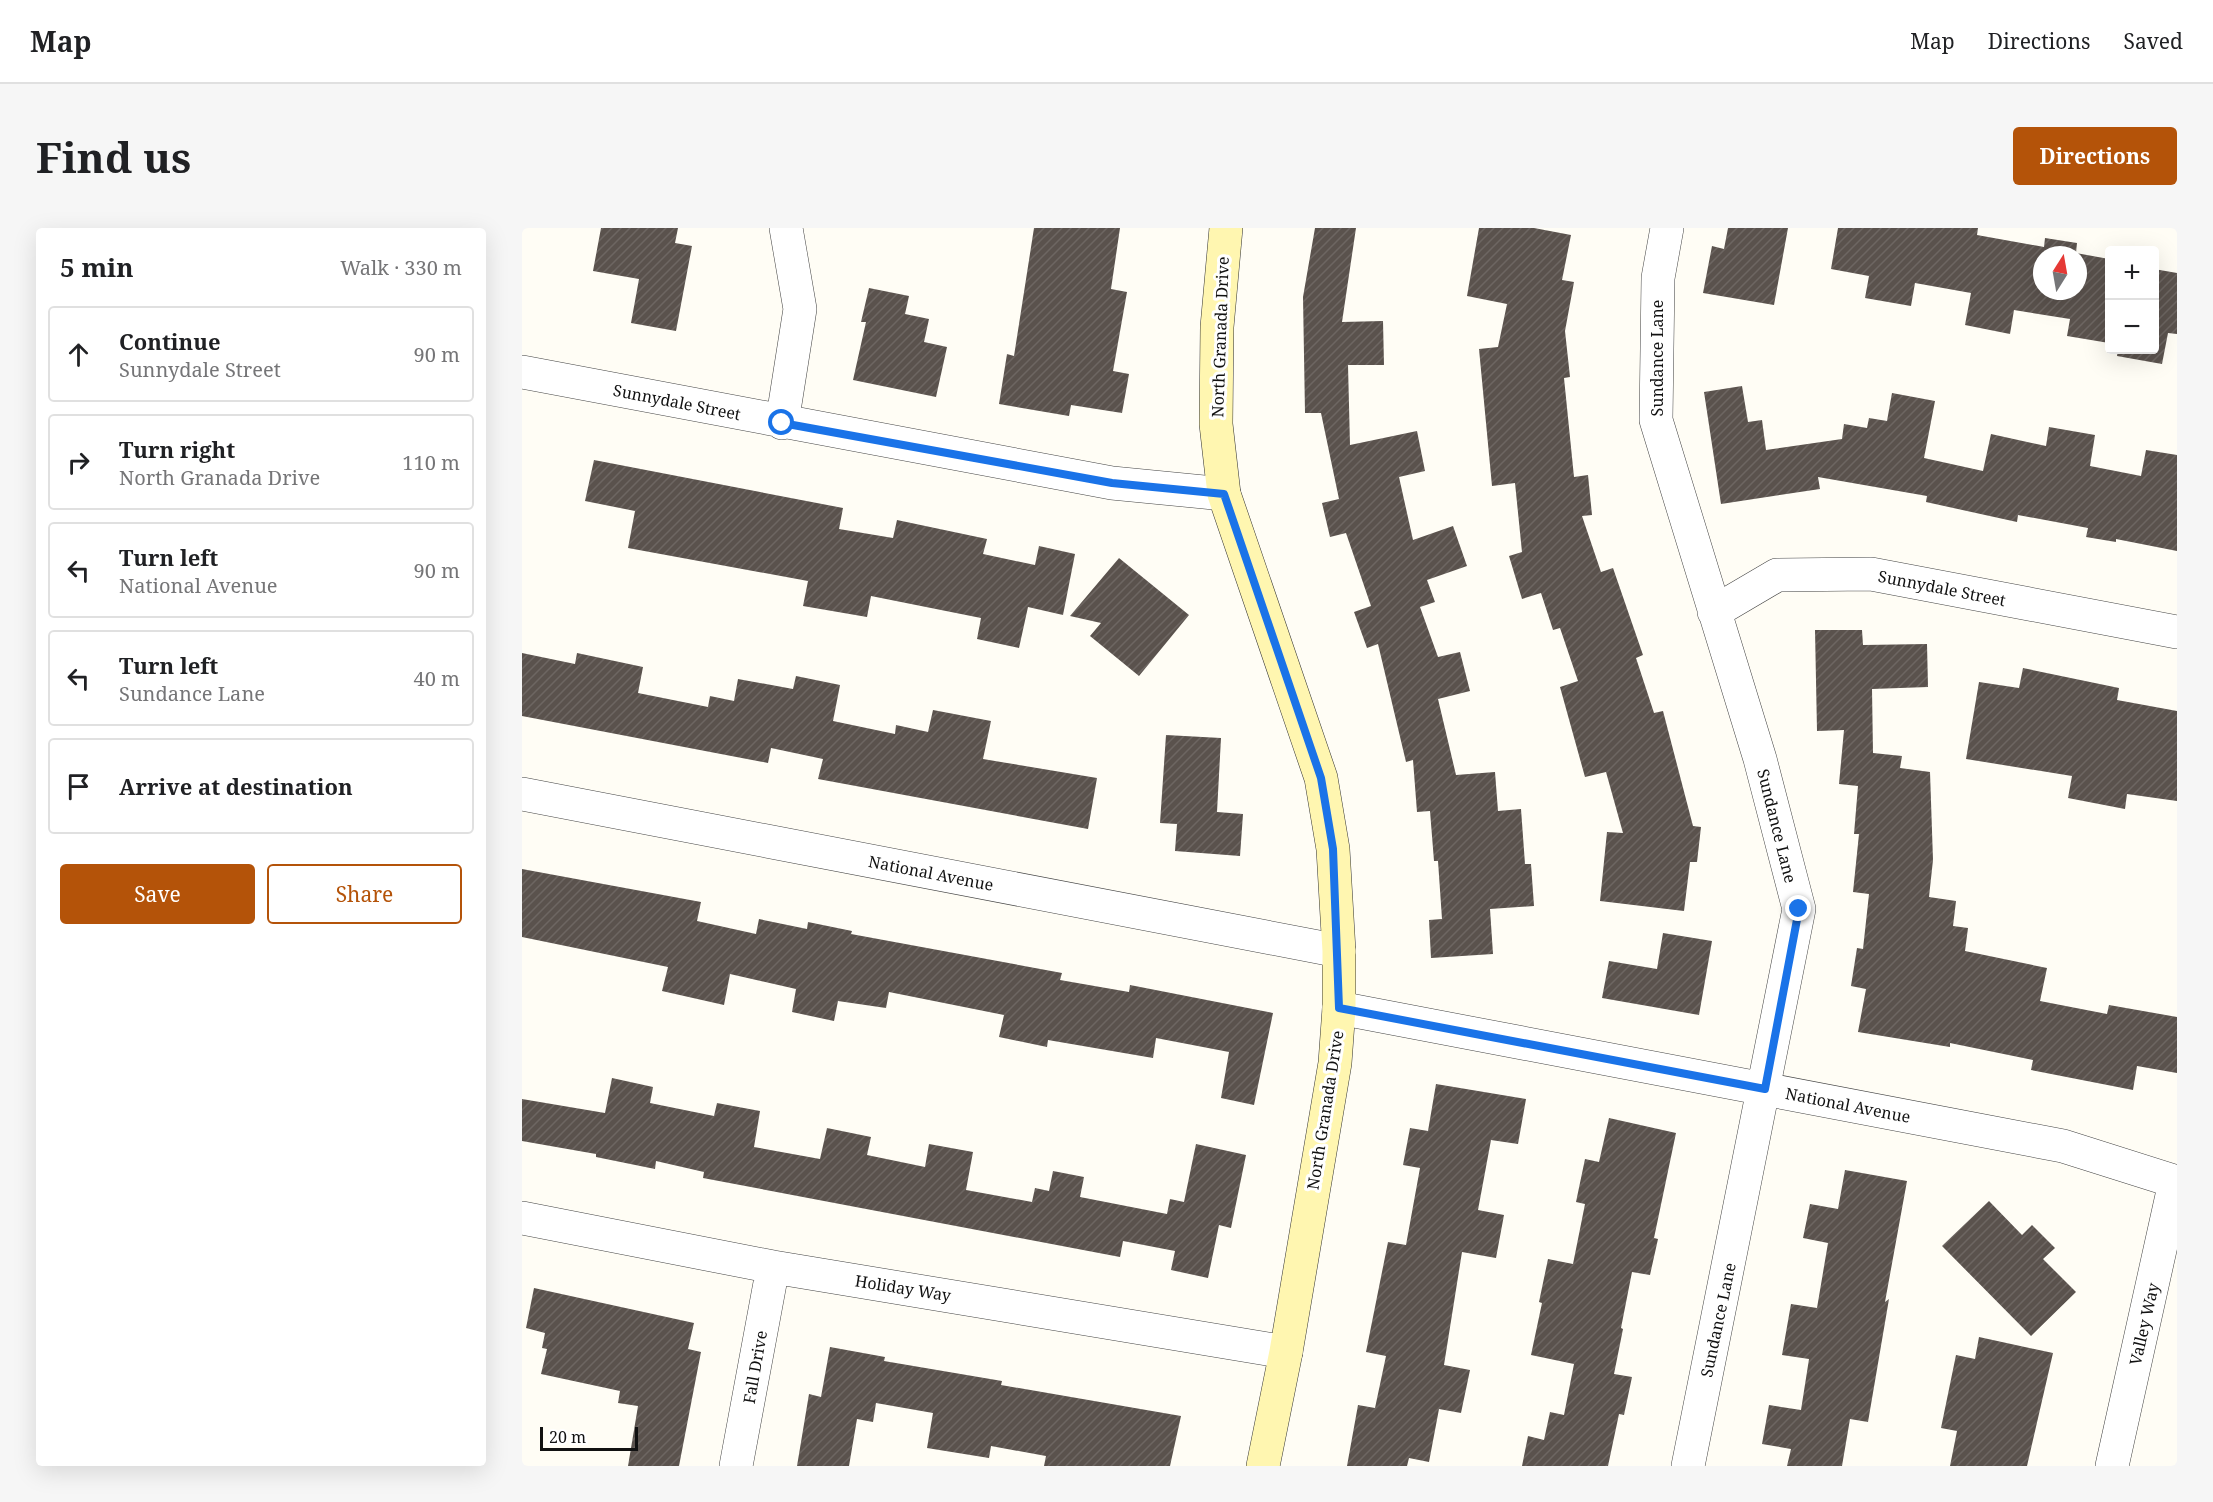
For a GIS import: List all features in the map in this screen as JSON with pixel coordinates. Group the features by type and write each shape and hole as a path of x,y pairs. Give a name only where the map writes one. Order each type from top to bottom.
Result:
{"street":[{"path":"782,423 800,309 786,228"},
{"name":"North Granada Drive","path":"1226,228 1217,327 1216,414 1224,494 1321,778 1333,849 1339,951 1339,1008 1335,1064 1286,1352 1263,1466"},
{"name":"Sundance Lane","path":"1667,228 1658,278 1656,420 1713,612 1760,759 1799,909 1765,1089 1688,1466"},
{"name":"Sunnydale Street","path":"522,372 782,423 1112,483 1224,494"},
{"name":"Sunnydale Street","path":"1713,612 1777,575 1871,574 2177,632"},
{"name":"National Avenue","path":"522,794 1339,951"},
{"name":"National Avenue","path":"1339,1008 2063,1146 2176,1182"},
{"name":"Valley Way","path":"2112,1466 2176,1182"},
{"name":"Holiday Way","path":"522,1218 773,1267 1286,1352"},
{"name":"Fall Drive","path":"736,1466 773,1267"}],"building":[{"path":"601,228 678,228 675,243 692,246 676,331 631,323 639,279 593,271"},
{"path":"1034,228 1120,228 1111,289 1127,292 1113,371 1129,374 1122,413 1071,405 1069,416 999,404 1007,354 1014,356"},
{"path":"1315,228 1356,228 1342,322 1383,321 1384,365 1348,365 1350,445 1417,431 1425,471 1399,477 1413,540 1453,526 1467,566 1427,580 1435,602 1420,607 1438,657 1460,652 1470,691 1438,699 1456,775 1495,772 1498,811 1521,809 1525,864 1531,864 1534,906 1490,909 1493,954 1431,958 1429,920 1442,919 1438,861 1434,861 1430,811 1417,812 1413,760 1406,762 1378,644 1367,648 1354,612 1371,606 1346,533 1330,537 1322,503 1339,499 1321,413 1305,413 1303,297"},
{"path":"1479,228 1534,228 1571,235 1562,280 1574,282 1565,331 1570,377 1564,378 1574,477 1588,475 1592,515 1582,516 1601,572 1613,568 1643,655 1636,658 1654,713 1663,711 1693,826 1701,827 1697,862 1690,862 1684,911 1600,901 1607,832 1623,833 1606,772 1585,777 1560,687 1578,681 1560,628 1553,630 1541,593 1522,599 1509,556 1522,552 1515,483 1492,486 1479,349 1498,347 1507,304 1467,296"},
{"path":"1728,228 1788,228 1774,305 1703,293 1712,246 1724,249"},
{"path":"1838,228 1978,228 1977,235 2038,246 2033,246 2033,300 2087,300 2087,255 2105,258 2105,342 2067,336 2070,319 2014,310 2010,334 1965,325 1971,293 1915,283 1911,306 1865,298 1869,276 1831,269"},
{"path":"2045,238 2077,243 2077,246 2044,246"},
{"path":"2159,270 2177,273 2177,334 2168,333 2162,364 2117,356 2117,354 2159,354"},
{"path":"869,288 909,296 905,314 929,319 924,342 947,347 936,397 853,380 866,322 861,322"},
{"path":"1742,386 1748,422 1762,420 1766,450 1842,439 1844,424 1867,428 1869,418 1887,421 1892,393 1935,401 1924,458 1983,471 1991,434 2046,446 2049,427 2095,435 2090,466 2141,476 2146,450 2177,455 2177,551 2116,539 2116,542 2086,537 2088,528 2018,515 2017,522 1926,502 1927,496 1818,477 1820,489 1721,504 1704,392"},
{"path":"594,460 843,508 839,529 893,538 897,520 987,539 983,554 1035,565 1039,546 1075,554 1063,615 1028,607 1019,648 977,639 981,618 871,596 867,617 803,606 808,581 628,548 635,511 585,501"},
{"path":"1119,558 1189,615 1139,676 1090,636 1101,623 1070,616"},
{"path":"1815,630 1862,630 1863,645 1927,644 1928,687 1872,689 1873,753 1902,756 1900,768 1930,772 1933,860 1929,897 1956,901 1953,926 1968,928 1965,951 2047,968 2040,1001 2107,1014 2109,1005 2177,1017 2177,1073 2137,1066 2133,1090 2031,1070 2033,1060 1950,1043 1950,1047 1858,1032 1866,989 1851,986 1857,948 1863,949 1869,894 1853,892 1859,834 1854,834 1858,786 1839,784 1844,730 1817,731"},
{"path":"522,653 575,664 577,653 643,667 638,693 708,707 710,696 734,701 738,679 793,689 796,676 840,685 833,721 895,734 896,725 928,732 933,710 991,721 983,759 1097,778 1088,829 818,779 823,759 771,748 768,763 522,716"},
{"path":"2023,668 2119,688 2117,700 2177,711 2177,801 2127,794 2125,809 2068,798 2072,776 1966,759 1979,682 2019,688"},
{"path":"1166,735 1221,738 1217,812 1243,814 1240,856 1175,851 1177,824 1160,823"},
{"path":"522,869 701,902 697,921 756,934 759,919 807,929 808,922 852,931 851,934 1062,973 1060,980 1129,992 1130,985 1273,1013 1254,1105 1221,1098 1229,1052 1156,1038 1153,1058 1048,1040 1047,1047 999,1037 1004,1015 889,992 886,1008 838,1001 834,1021 792,1012 796,989 730,974 724,1005 662,991 668,967 522,937"},
{"path":"1663,933 1712,941 1699,1015 1602,998 1609,961 1657,969"},
{"path":"612,1078 653,1087 650,1103 714,1116 717,1103 760,1111 754,1147 820,1159 827,1128 871,1137 867,1155 925,1167 929,1144 973,1152 966,1190 1032,1202 1035,1188 1049,1191 1053,1171 1084,1177 1080,1197 1167,1214 1170,1199 1184,1202 1196,1144 1246,1155 1231,1228 1219,1225 1208,1278 1171,1270 1175,1251 1123,1241 1120,1257 703,1178 704,1172 656,1161 655,1169 596,1157 596,1154 522,1141 522,1099 605,1113"},
{"path":"1436,1084 1526,1099 1518,1144 1491,1140 1478,1210 1504,1215 1496,1258 1462,1252 1444,1365 1470,1370 1461,1413 1439,1409 1429,1462 1409,1458 1407,1466 1347,1466 1358,1405 1375,1408 1386,1356 1366,1352 1388,1242 1406,1245 1420,1168 1403,1165 1410,1128 1428,1131"},
{"path":"1609,1118 1676,1133 1654,1238 1658,1239 1650,1275 1632,1272 1621,1328 1623,1329 1614,1374 1632,1377 1624,1415 1619,1414 1608,1466 1522,1466 1528,1436 1544,1440 1550,1412 1564,1415 1574,1364 1531,1355 1542,1303 1539,1302 1548,1259 1573,1264 1585,1204 1576,1202 1585,1159 1599,1162"},
{"path":"1845,1170 1907,1181 1885,1302 1889,1299 1868,1422 1850,1419 1842,1466 1787,1466 1791,1449 1762,1444 1769,1405 1801,1410 1809,1359 1782,1355 1791,1304 1817,1308 1828,1243 1803,1238 1810,1204 1838,1209"},
{"path":"1989,1201 2022,1235 2032,1225 2055,1248 2043,1259 2076,1292 2031,1336 1942,1246"},
{"path":"534,1288 694,1323 688,1349 701,1352 679,1466 628,1466 638,1406 618,1403 620,1391 541,1374 547,1349 542,1348 545,1333 526,1328"},
{"path":"1979,1337 2053,1353 2027,1466 1950,1466 1957,1431 1941,1428 1956,1355 1975,1359"},
{"path":"830,1347 885,1357 884,1361 1002,1381 1001,1385 1181,1416 1170,1466 1044,1466 1046,1456 991,1446 989,1458 927,1448 933,1413 876,1403 873,1422 857,1419 849,1466 797,1466 809,1394 821,1397"}],"route":[{"path":"782,423 1112,483 1224,494 1321,778 1333,849 1339,951 1339,1008 1765,1089 1799,909"}]}
